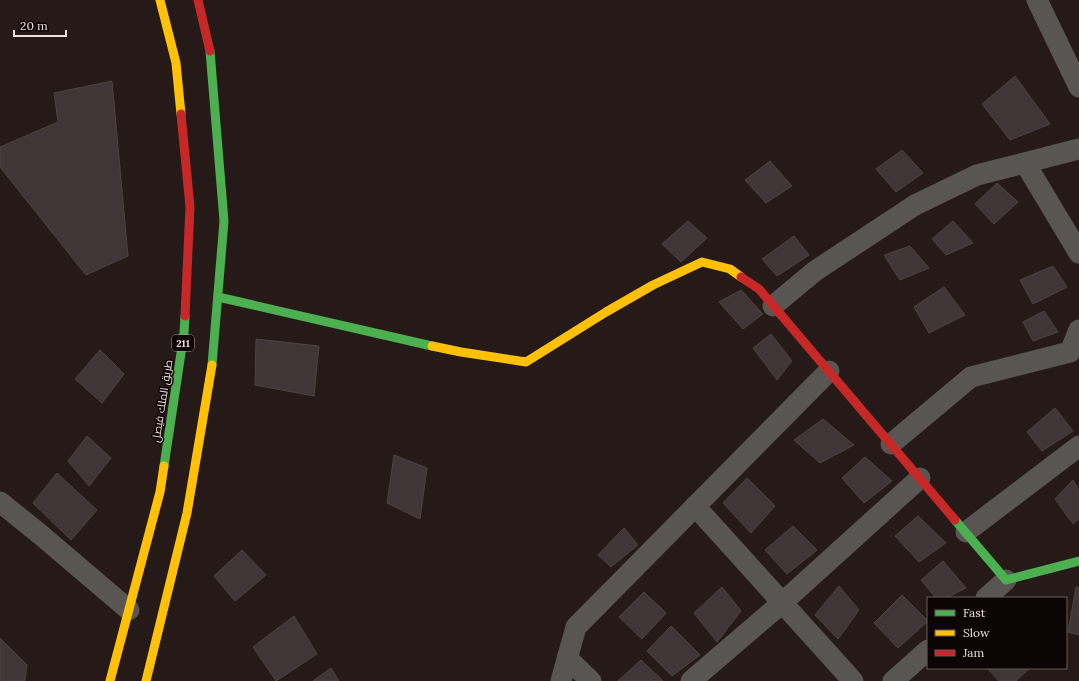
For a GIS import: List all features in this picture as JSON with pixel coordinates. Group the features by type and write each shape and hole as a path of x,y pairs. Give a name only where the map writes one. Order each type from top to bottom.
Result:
{"main road":[{"name":"طريق الملك فيصل","path":"110,681 160,492 185,325 190,207 176,63 160,0"},
{"path":"146,681 187,513 212,362 224,221 211,57 198,0"},
{"path":"218,297 461,352 526,362 606,312 653,285 702,262 730,270 759,289 1006,580 1079,561"}],"street":[{"path":"1037,0 1079,87"},
{"path":"773,306 815,271 915,205 977,175 1079,149"},
{"path":"1025,163 1079,253"},
{"path":"892,444 972,377 1070,352 1079,330"},
{"path":"561,681 576,626 829,371"},
{"path":"966,532 1079,446"},
{"path":"691,681 782,603 920,478"},
{"path":"0,502 129,610"},
{"path":"696,506 853,681"},
{"path":"987,597 1006,580"},
{"path":"893,681 927,651"},
{"path":"567,658 590,681"}],"building":[{"path":"1015,76 1050,124 1010,140 982,104"},
{"path":"112,81 128,256 86,275 0,167 0,147 58,122 54,93"},
{"path":"902,150 923,173 896,192 876,169"},
{"path":"770,161 792,186 766,203 745,180"},
{"path":"997,183 1018,202 994,224 975,204"},
{"path":"688,221 707,238 681,262 662,244"},
{"path":"953,221 973,243 946,255 932,239"},
{"path":"794,236 809,255 777,276 762,259"},
{"path":"910,246 929,268 900,280 884,255"},
{"path":"1053,266 1067,287 1033,304 1020,280"},
{"path":"944,287 965,315 929,333 914,307"},
{"path":"741,290 763,314 743,329 719,302"},
{"path":"1044,311 1058,332 1033,341 1023,322"},
{"path":"771,334 792,361 777,380 753,348"},
{"path":"256,339 319,346 314,396 255,385"},
{"path":"100,350 124,374 102,403 75,379"},
{"path":"1055,408 1073,431 1042,451 1027,432"},
{"path":"823,419 854,445 820,463 794,440"},
{"path":"87,436 111,458 89,486 68,461"},
{"path":"394,455 427,468 420,519 387,503"},
{"path":"865,457 892,481 864,503 842,478"},
{"path":"57,473 97,510 71,540 33,503"},
{"path":"747,478 775,506 751,533 723,503"},
{"path":"1073,480 1079,490 1079,519 1073,524 1055,499"},
{"path":"918,516 946,543 919,562 895,536"},
{"path":"793,526 817,550 787,574 765,550"},
{"path":"624,528 638,545 611,567 598,555"},
{"path":"242,550 266,575 235,601 214,576"},
{"path":"943,561 966,588 948,597 935,597 921,580"},
{"path":"839,586 859,610 838,639 815,615"},
{"path":"722,587 741,611 717,642 694,613"},
{"path":"1076,587 1079,588 1079,635 1068,632"},
{"path":"644,592 666,613 642,639 619,617"},
{"path":"902,595 927,620 927,622 898,648 874,623"},
{"path":"294,616 317,654 276,681 253,647"},
{"path":"671,626 700,655 672,676 647,651"},
{"path":"0,638 27,665 25,681 0,681"},
{"path":"641,660 663,681 618,681"},
{"path":"331,668 339,681 313,681"},
{"path":"988,669 1029,669 1016,681 999,681"}],"traffic: fast":[{"path":"210,51 224,221 212,365"},
{"path":"218,297 432,346"},
{"path":"164,466 184,333 185,316"},
{"path":"955,520 1006,580 1079,561"}],"traffic: slow":[{"path":"160,0 176,63 181,114"},
{"path":"432,346 526,362 606,312 653,285 702,262 730,269 741,277"},
{"path":"146,681 187,513 212,365"},
{"path":"110,681 160,492 164,466"}],"traffic: jam":[{"path":"198,0 210,51"},
{"path":"181,114 190,207 185,316"},
{"path":"741,277 759,289 955,520"}]}
